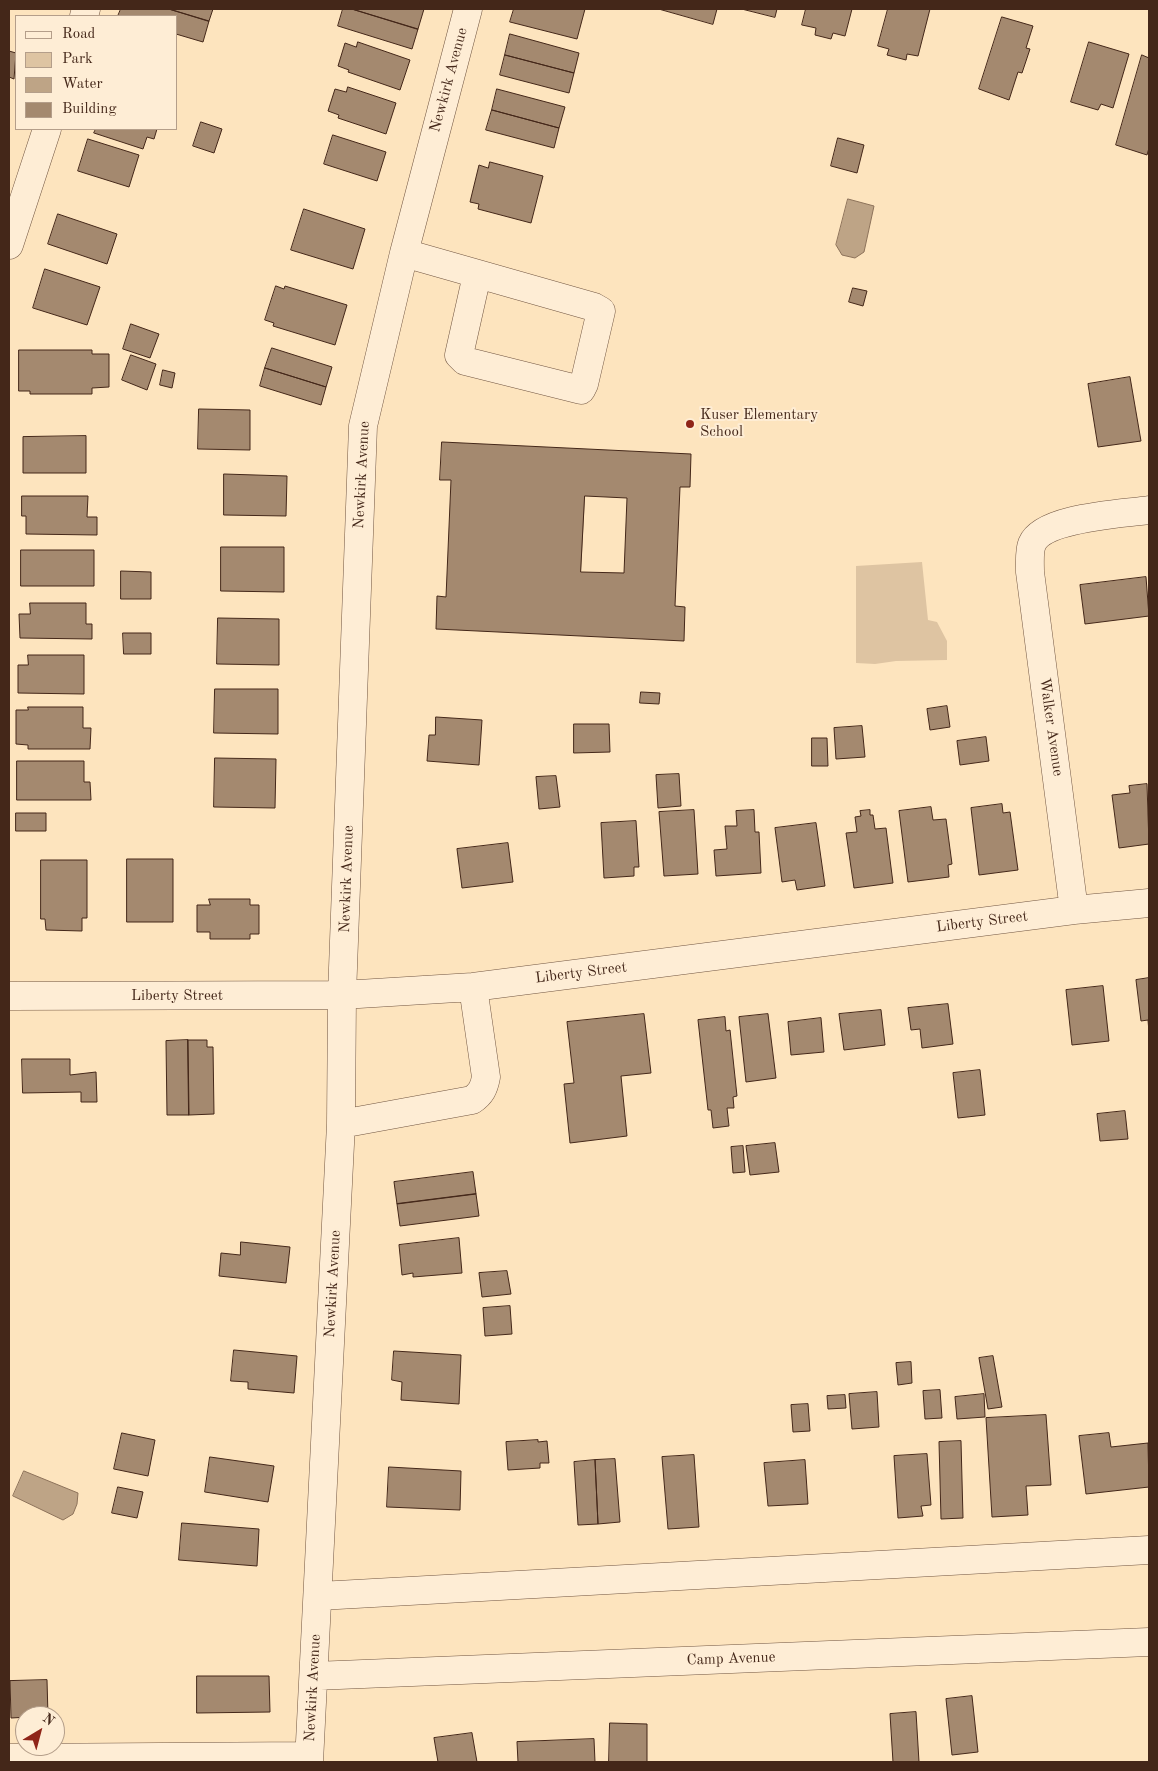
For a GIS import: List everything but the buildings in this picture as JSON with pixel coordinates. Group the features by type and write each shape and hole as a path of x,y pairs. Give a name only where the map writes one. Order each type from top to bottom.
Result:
{"street":[{"name":"Newkirk Avenue","path":"309,1759 319,1596 341,1124 342,995 362,426 404,253 468,9"},
{"path":"9,245 47,130"},
{"path":"404,253 594,307 600,311 584,384 580,390 465,361 459,355 477,275"},
{"name":"Walker Avenue","path":"1074,910 1030,572 1032,544 1044,530 1062,523 1149,510"},
{"name":"Liberty Street","path":"9,996 342,995 473,987 1074,910 1149,903"},
{"path":"341,1124 472,1100 478,1096 483,1088 486,1077 473,987"},
{"path":"319,1596 1149,1550"},
{"name":"Camp Avenue","path":"314,1676 1149,1642"},
{"path":"9,1758 309,1759"}],"green space":[{"path":"922,562 928,620 937,622 947,641 947,660 896,661 875,664 856,663 856,566"}],"water":[{"path":"848,199 874,206 864,252 855,258 842,255 836,245"},
{"path":"24,1471 78,1493 77,1504 73,1514 63,1520 13,1496"}],"place":[{"name":"Kuser Elementary School","path":"690,424"}]}
